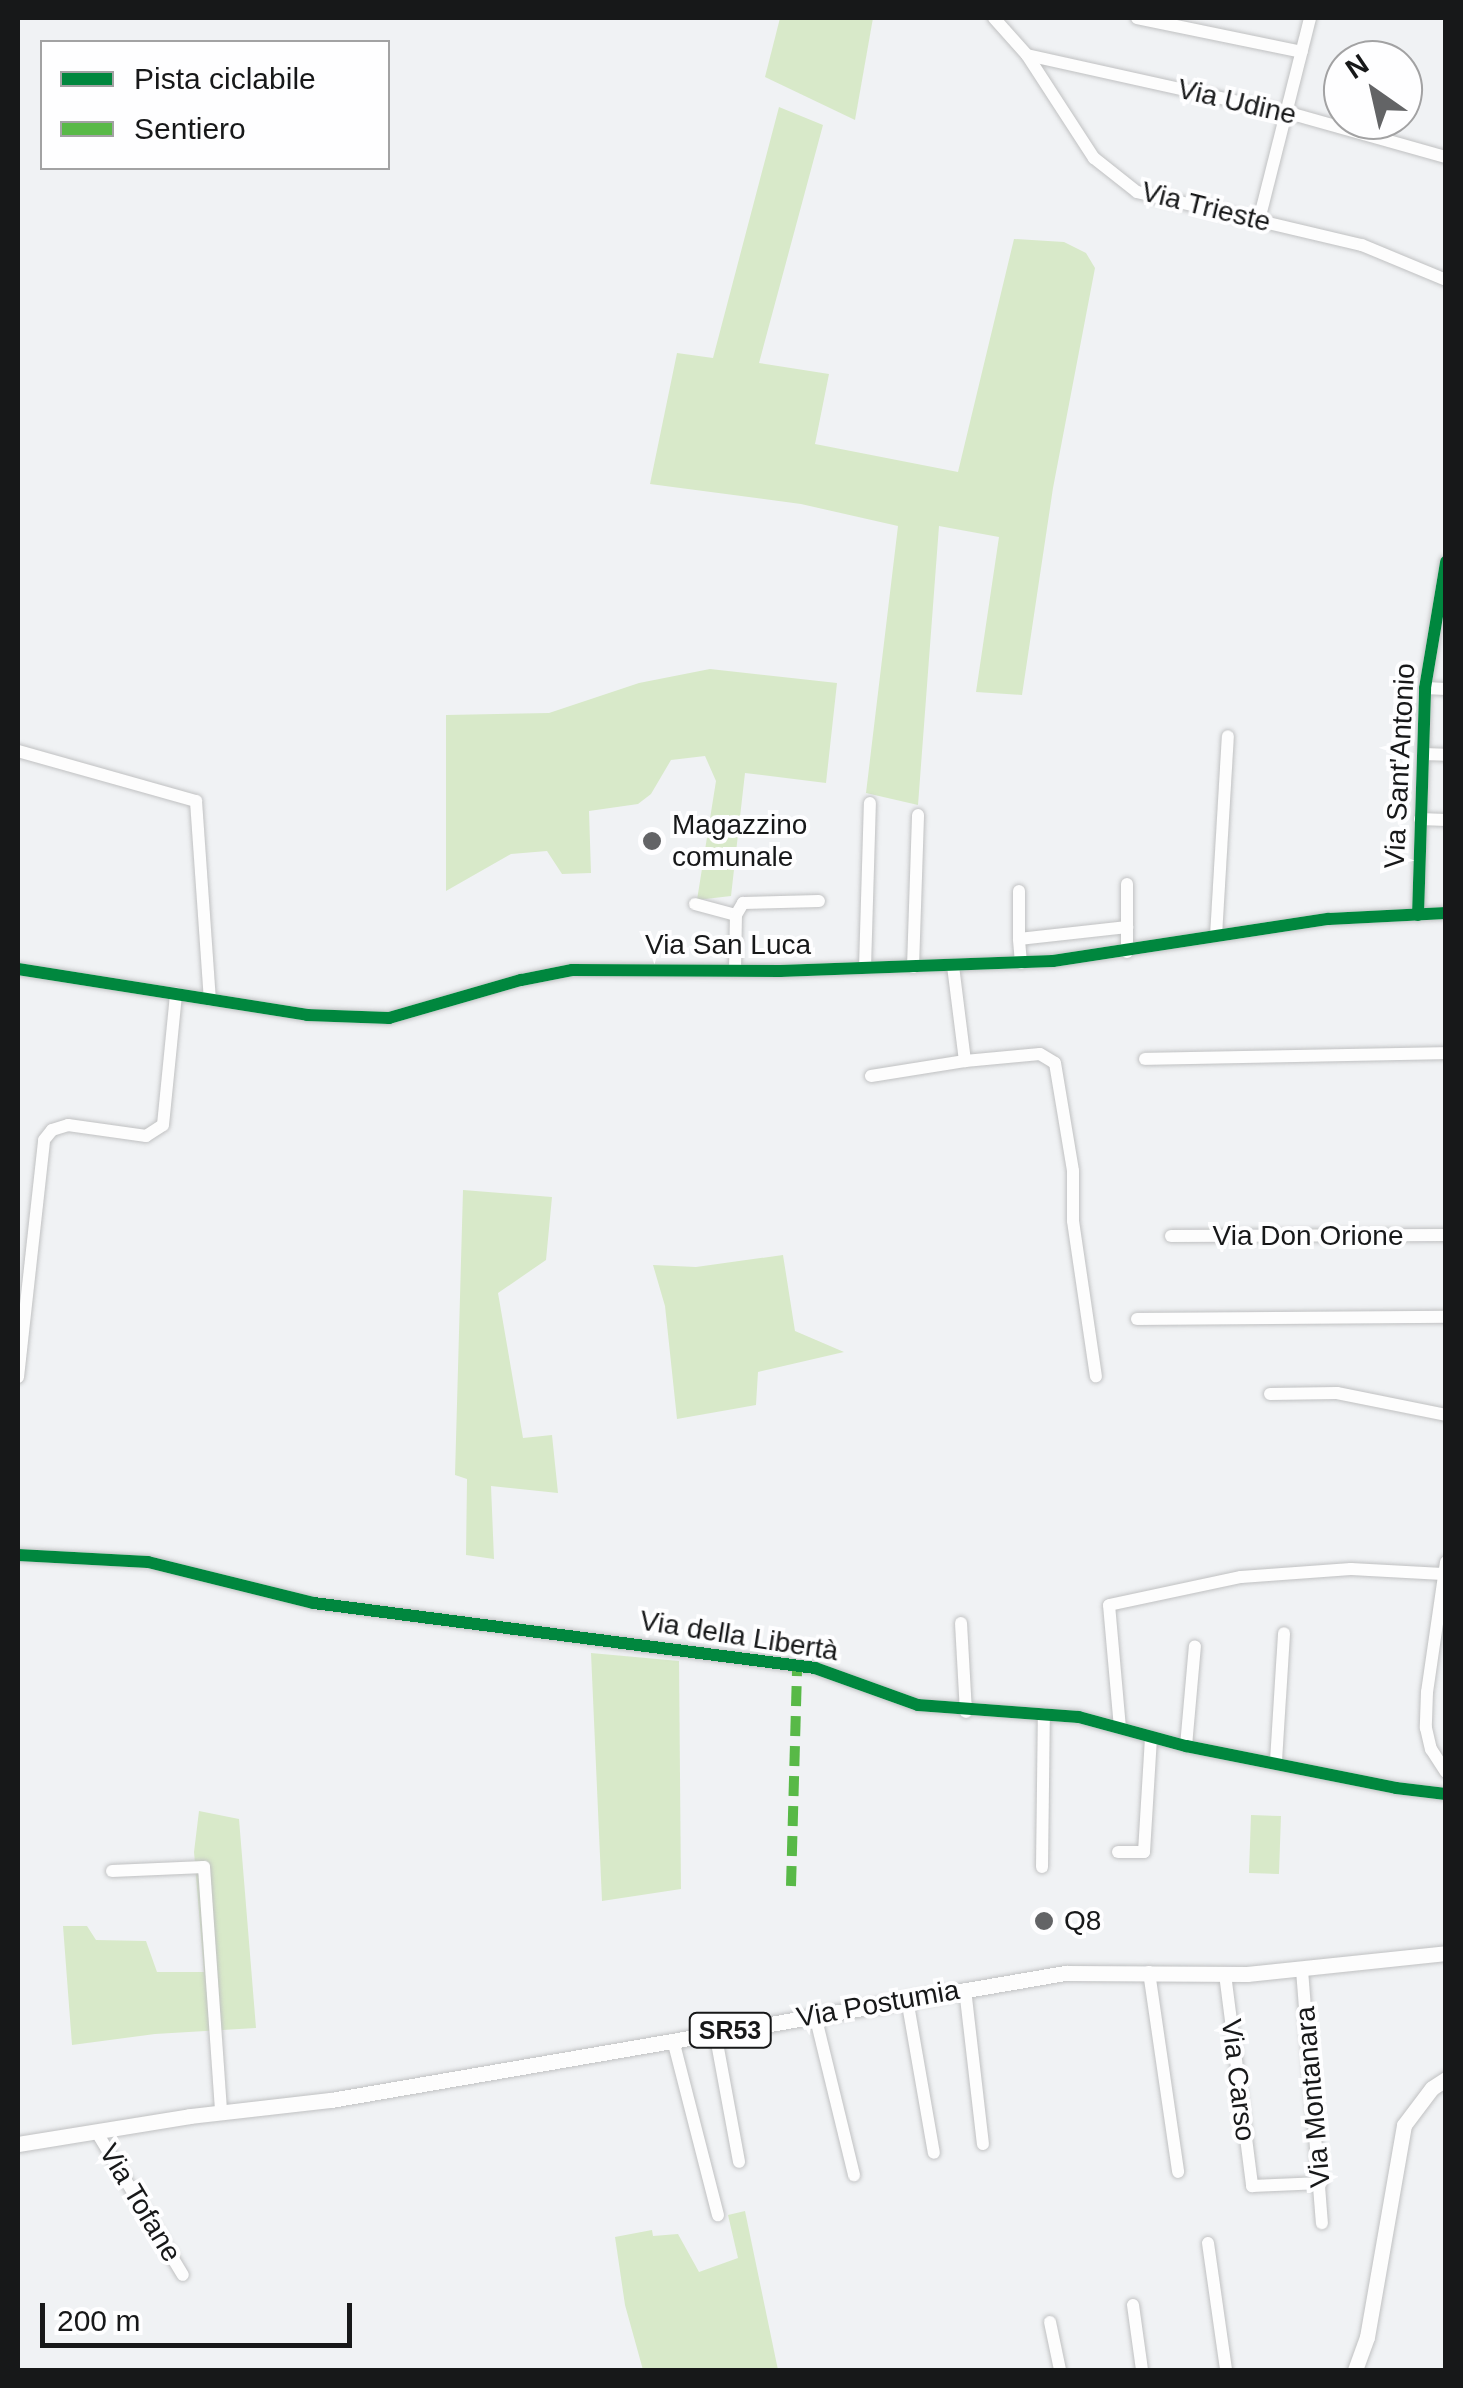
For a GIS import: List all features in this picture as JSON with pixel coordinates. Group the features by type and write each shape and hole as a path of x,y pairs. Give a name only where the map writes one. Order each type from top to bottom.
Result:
{"main road":[{"name":"Via Postumia","path":"18,2144 221,2112 331,2100 1065,1973 1225,1974 1446,1954"},
{"path":"1356,2370 1367,2338 1404,2125 1432,2088 1446,2078"}],"street":[{"name":"Via Trieste","path":"994,18 1027,55 1094,158 1119,182 1161,201 1362,245 1439,278"},
{"path":"1137,18 1302,52"},
{"path":"1259,220 1310,18"},
{"name":"Via Udine","path":"1027,55 1289,113 1446,157"},
{"name":"Via Sant'Antonio","path":"1418,915 1426,688 1442,613 1446,562"},
{"path":"1426,688 1446,689"},
{"path":"1216,936 1228,736"},
{"path":"18,751 196,801 210,1000"},
{"path":"1422,754 1446,755"},
{"path":"866,968 870,803"},
{"path":"913,967 918,815"},
{"path":"1420,818 1446,820"},
{"path":"1127,884 1127,952"},
{"path":"1018,892 1021,963"},
{"path":"735,971 736,914 743,903 819,901"},
{"path":"695,904 736,914"},
{"name":"Via San Luca","path":"18,968 307,1015 390,1018 546,973 1021,963 1127,952 1329,919 1446,913"},
{"path":"1019,939 1127,927"},
{"path":"954,966 965,1061"},
{"path":"18,1377 44,1140 52,1130 68,1125 146,1136 162,1125 176,994"},
{"path":"1146,1059 1446,1053"},
{"path":"871,1076 1040,1054 1054,1062 1073,1171 1074,1221 1096,1376"},
{"name":"Via Don Orione","path":"1171,1236 1446,1235"},
{"path":"1137,1319 1446,1317"},
{"path":"1270,1394 1337,1392 1446,1415"},
{"name":"Via della Libertà","path":"18,1554 148,1562 314,1603 815,1668 918,1705 966,1712 1044,1714 1396,1788 1446,1794"},
{"path":"1120,1728 1108,1606 1241,1577 1352,1569 1444,1568 1426,1728 1431,1749 1446,1772"},
{"path":"960,1623 966,1712"},
{"path":"1276,1761 1284,1633"},
{"path":"1186,1746 1195,1646"},
{"path":"1042,1867 1044,1714"},
{"path":"1118,1852 1144,1852 1150,1738"},
{"path":"112,1871 204,1867 221,2112"},
{"name":"Via Montanara","path":"1302,1970 1322,2223"},
{"path":"1150,1972 1178,2172"},
{"name":"Via Carso","path":"1225,1974 1252,2186 1260,2189 1321,2183"},
{"path":"966,1989 983,2144"},
{"path":"907,1999 934,2153"},
{"path":"816,2015 854,2175"},
{"path":"715,2032 739,2162"},
{"path":"674,2040 718,2215"},
{"name":"Via Tofane","path":"96,2131 183,2275"},
{"path":"1208,2243 1226,2370"},
{"path":"1133,2306 1142,2370"},
{"path":"1050,2322 1060,2370"}],"green space":[{"path":"780,18 873,18 855,120 765,77"},
{"path":"779,107 823,125 759,363 829,374 815,444 958,472 1014,239 1064,242 1086,253 1095,268 1053,488 1022,695 976,692 999,537 939,526 918,805 866,793 898,526 801,504 650,484 677,353 713,358"},
{"path":"710,669 837,683 826,783 745,773 731,896 697,900 716,781 705,756 671,760 651,794 638,804 589,811 591,873 562,874 547,851 511,854 446,891 446,715 549,713 639,683"},
{"path":"463,1190 552,1197 546,1260 498,1293 523,1438 552,1435 558,1493 491,1486 494,1559 466,1555 467,1479 455,1475"},
{"path":"783,1255 795,1331 844,1352 758,1372 756,1405 677,1419 665,1306 653,1265 696,1267"},
{"path":"591,1653 679,1661 681,1889 602,1901"},
{"path":"199,1811 239,1819 256,2028 155,2034 72,2045 63,1926 87,1926 96,1940 146,1941 157,1972 204,1972 194,1852"},
{"path":"1251,1815 1281,1816 1279,1874 1249,1873"},
{"path":"745,2211 778,2370 643,2370 625,2305 615,2237 652,2230 653,2236 678,2234 699,2272 738,2258 728,2215"}],"marked path":[{"path":"791,1886 797,1666"}],"cycle path":[{"path":"1418,915 1425,688 1446,562"},
{"path":"18,969 307,1015 389,1018 521,980 572,970 780,971 1053,961 1329,919 1446,913"},
{"path":"18,1555 148,1562 314,1603 815,1668 918,1705 1079,1717 1186,1746 1396,1788 1446,1794"}],"place":[{"name":"Magazzino comunale","path":"652,841"},
{"name":"Q8","path":"1044,1921"}]}
